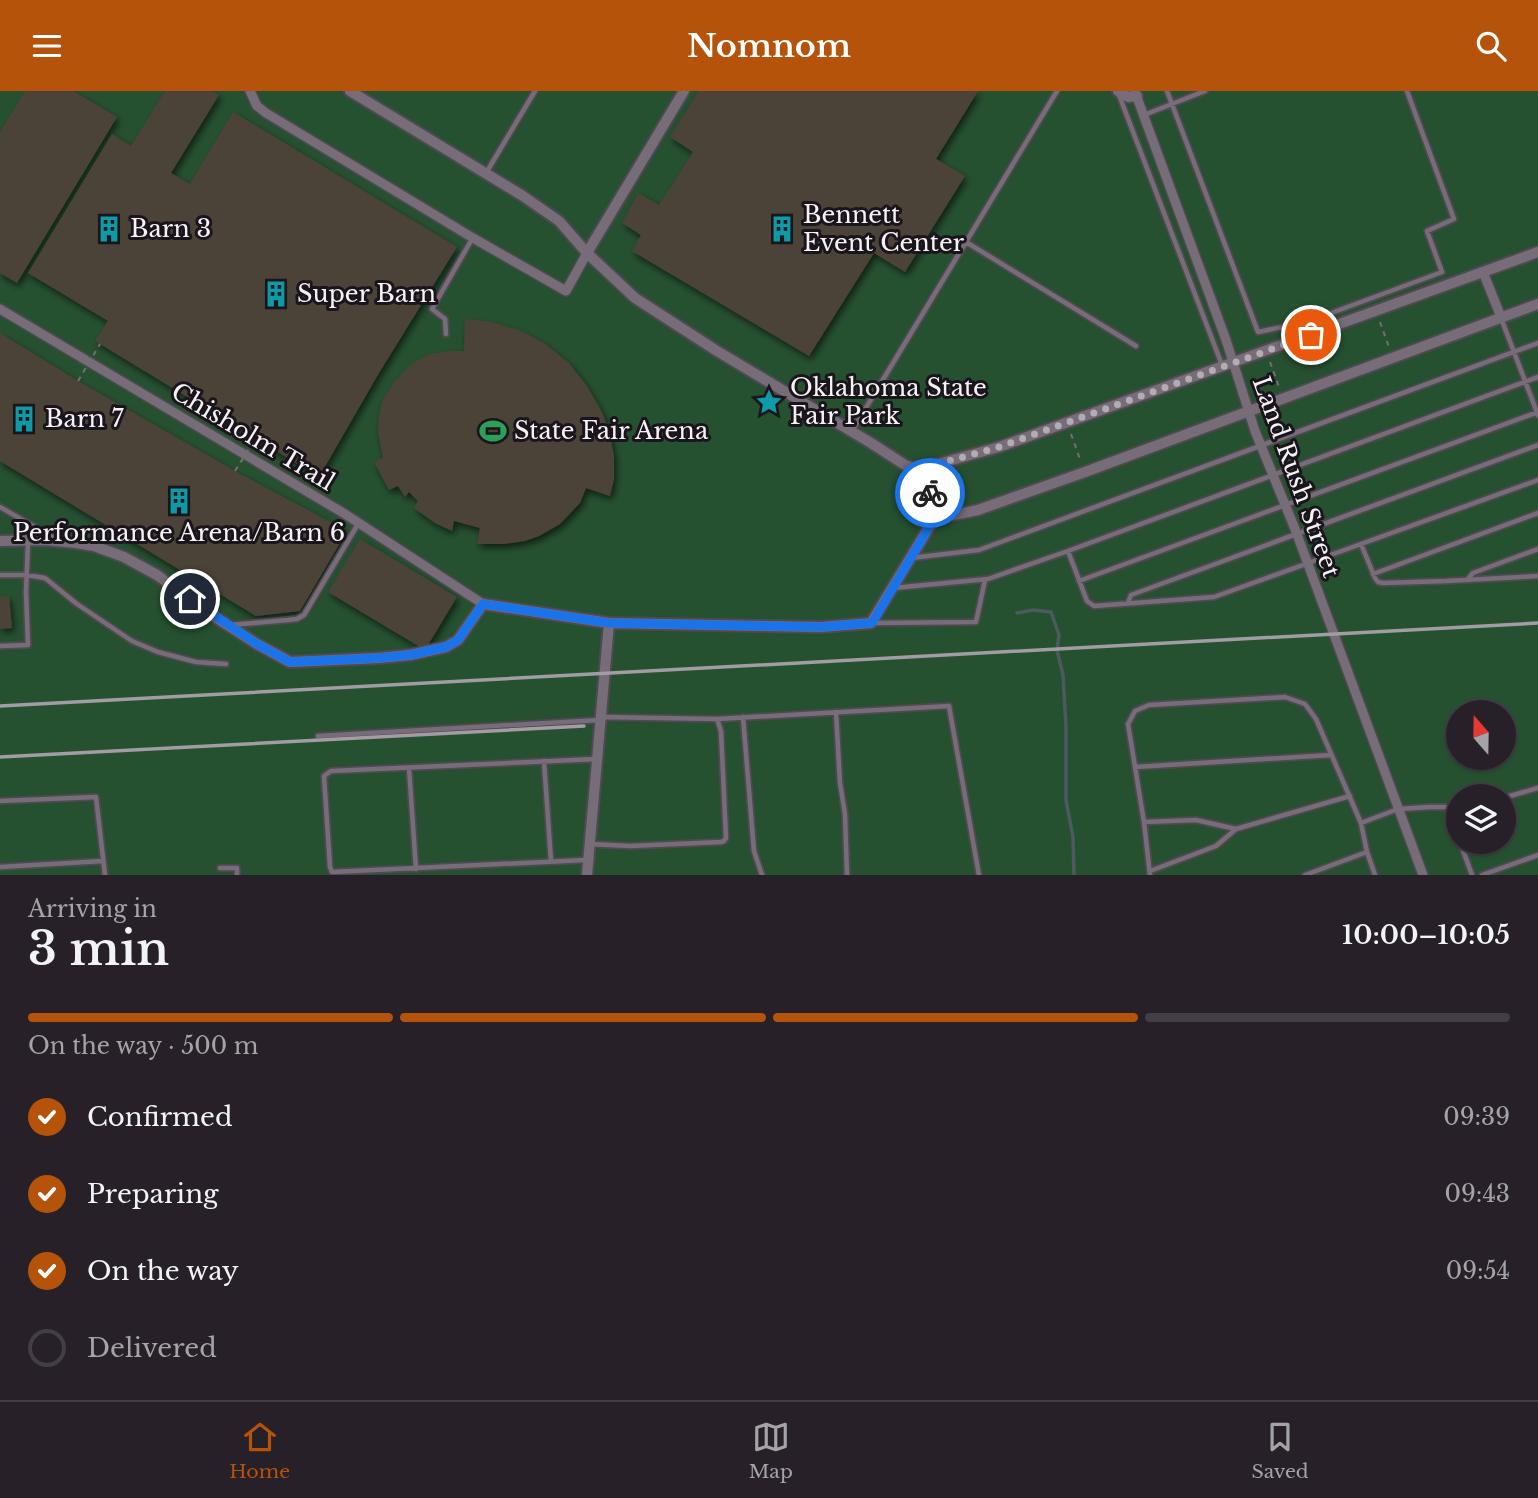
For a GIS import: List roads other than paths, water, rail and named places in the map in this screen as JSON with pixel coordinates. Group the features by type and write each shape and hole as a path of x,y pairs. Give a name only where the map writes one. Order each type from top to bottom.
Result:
{"street":[{"path":"250,91 257,106 266,113 473,239 566,291 684,91"},
{"path":"350,91 367,95 559,221 587,253 635,298 717,351 914,468 927,467 999,447 1538,252"},
{"path":"1118,91 1128,97 1136,94"},
{"name":"Land Rush Street","path":"1136,94 1228,365 1286,505 1423,875"},
{"path":"1483,272 1501,317"},
{"path":"934,519 978,510 1085,472 1538,304"},
{"name":"Chisholm Trail","path":"0,309 358,523 483,604"},
{"path":"0,541 28,540 94,546 124,557 157,575 257,644 290,662 379,658 429,652 454,644 483,604 596,620 608,629 821,627 872,623 934,519 927,467"},
{"path":"587,875 608,629"}],"lane":[{"path":"486,174 535,91"},
{"path":"851,432 1057,91"},
{"path":"1118,91 1228,365"},
{"path":"1167,91 1258,332 1307,322 1442,272 1427,231 1454,219 1407,91"},
{"path":"1143,115 1205,91"},
{"path":"446,334 445,319 432,309 473,239"},
{"path":"966,242 1136,346"},
{"path":"1079,581 1538,413 1501,317"},
{"path":"911,558 979,550 1538,343"},
{"path":"893,588 985,580 1538,377"},
{"path":"1128,603 1131,595 1538,445"},
{"path":"1068,551 1090,604 1214,597 1538,480"},
{"path":"0,507 61,542"},
{"path":"1373,574 1538,513"},
{"path":"229,625 297,619 304,614 358,523"},
{"path":"0,646 28,645 28,540"},
{"path":"1361,544 1373,574 1378,582 1383,583 1538,576"},
{"path":"1466,580 1473,573 1538,548"},
{"path":"0,575 45,578 77,604 132,641 158,652 196,662 226,664"},
{"path":"872,623 976,622 985,580"},
{"path":"1350,796 1236,829 1216,846 1150,873 1128,724 1135,711 1149,705 1285,697 1305,704 1316,719 1350,796 1361,823 1375,875"},
{"path":"318,736 601,718 717,719 948,706 979,875"},
{"path":"836,712 840,783 845,814 847,875"},
{"path":"743,717 754,851 762,875"},
{"path":"590,844 630,846 724,841 721,731 717,719"},
{"path":"1135,767 1331,755"},
{"path":"588,860 332,872 324,776 331,771 597,759"},
{"path":"544,761 551,862"},
{"path":"409,768 416,869"},
{"path":"1516,794 1538,788"},
{"path":"0,801 96,797 105,875"},
{"path":"1361,823 1398,809 1446,808"},
{"path":"1144,822 1196,820 1236,829"},
{"path":"1305,875 1367,852"},
{"path":"1464,854 1472,875"},
{"path":"1482,875 1538,855"},
{"path":"0,867 103,862"},
{"path":"220,868 237,868 237,875"}],"waterway":[{"path":"1017,613 1033,610 1051,612 1059,635 1057,650 1063,675 1066,727 1066,800 1073,837 1074,875"}],"railway":[{"path":"0,706 1538,623"},
{"path":"0,757 584,726"}],"place":[{"name":"Barn 3","path":"109,229"},
{"name":"Bennett Event Center","path":"782,229"},
{"name":"Super Barn","path":"276,294"},
{"name":"Oklahoma State Fair Park","path":"769,402"},
{"name":"Barn 7","path":"24,419"},
{"name":"State Fair Arena","path":"493,431"},
{"name":"Performance Arena/Barn 6","path":"179,501"}]}
